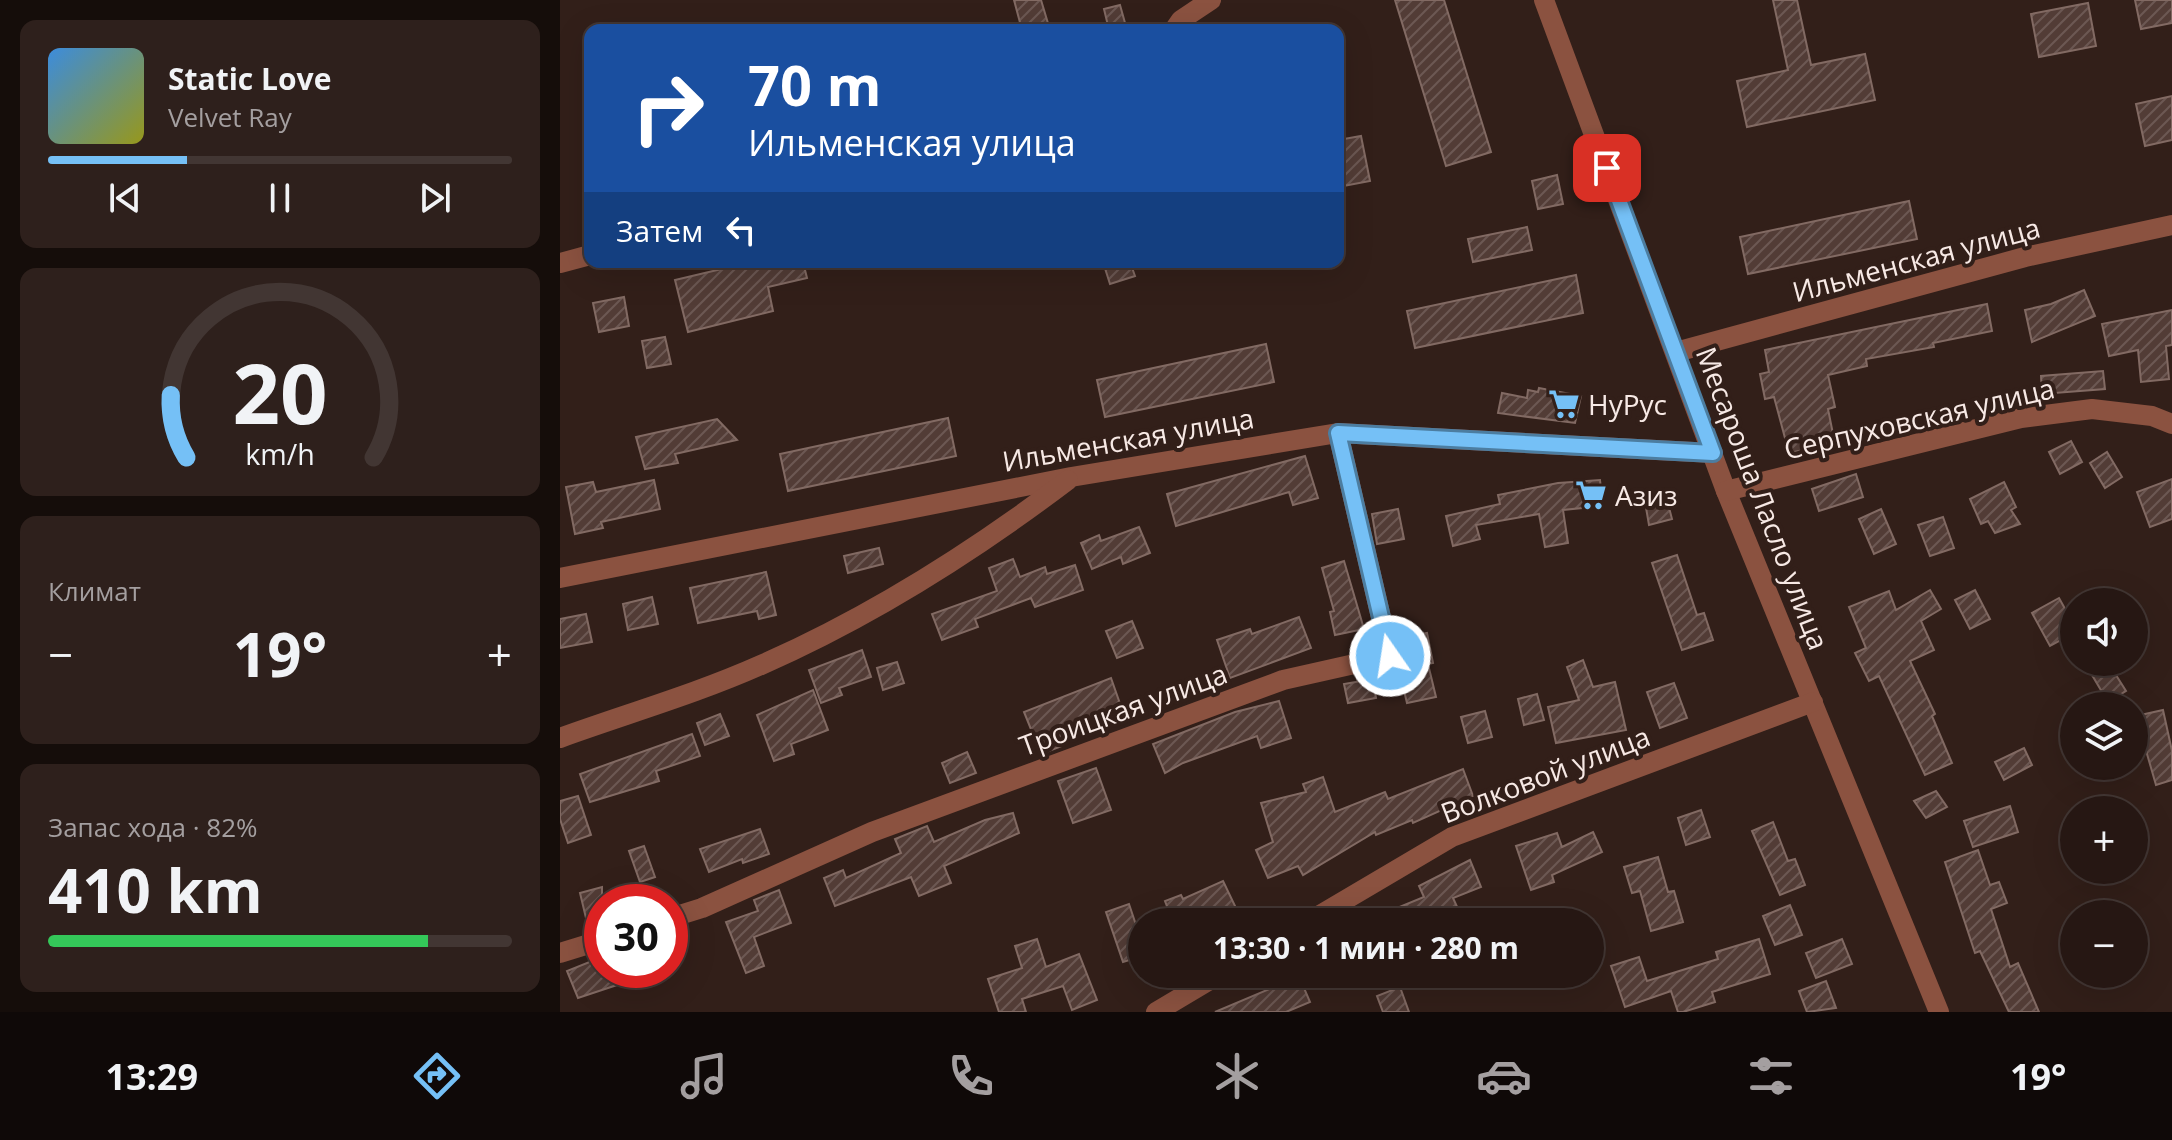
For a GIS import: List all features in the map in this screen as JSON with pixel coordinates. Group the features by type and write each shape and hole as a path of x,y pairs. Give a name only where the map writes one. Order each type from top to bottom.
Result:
{"street":[{"path":"1178,24 1211,0"},
{"name":"Месароша Ласло улица","path":"1544,0 1726,491 1939,1012"},
{"name":"Ильменская улица","path":"1676,352 2025,257 2172,225"},
{"path":"560,263 584,257"},
{"name":"Серпуховская улица","path":"1726,491 2021,418 2092,409 2152,416 2172,424"},
{"name":"Ильменская улица","path":"560,578 1071,477 1338,433 1713,453"},
{"name":"Троицкая улица","path":"688,912 872,832 1283,680 1390,656 1338,433"},
{"path":"560,738 760,666 892,598 1009,524 1071,477"},
{"name":"Волковой улица","path":"1332,908 1452,837 1813,702"},
{"path":"560,953 584,946"},
{"path":"1156,1012 1196,988"}],"building":[{"path":"1014,0 1041,0 1048,24 1020,24"},
{"path":"1395,0 1444,0 1491,152 1446,166"},
{"path":"1773,0 1797,0 1811,65 1865,54 1875,100 1747,127 1737,81 1788,70"},
{"path":"2135,0 2172,0 2172,23 2141,29"},
{"path":"2088,3 2096,46 2039,57 2031,14"},
{"path":"1120,5 1125,24 1108,24 1104,9"},
{"path":"2172,96 2172,140 2145,146 2136,104"},
{"path":"1361,136 1370,181 1344,186 1344,139"},
{"path":"1557,175 1563,204 1538,209 1532,181"},
{"path":"1909,201 1917,239 1748,274 1740,237"},
{"path":"1527,227 1532,250 1473,262 1468,239"},
{"path":"726,268 804,268 807,278 768,287 773,311 688,332 675,280"},
{"path":"1105,268 1132,268 1135,276 1110,284"},
{"path":"1576,275 1583,313 1415,348 1407,311"},
{"path":"2084,290 2095,316 2032,342 2025,310 2051,304"},
{"path":"624,297 629,326 599,332 593,303"},
{"path":"1987,304 1992,331 1933,343 1934,347 1866,359 1867,366 1828,375 1835,407 1828,409 1835,444 1789,453 1774,397 1765,399 1760,374 1769,372 1765,350"},
{"path":"2172,310 2172,345 2166,346 2169,379 2141,382 2138,350 2109,356 2102,324"},
{"path":"665,337 671,364 647,368 642,341"},
{"path":"1266,344 1274,382 1105,417 1097,380"},
{"path":"2103,371 2105,389 2042,394 2041,376"},
{"path":"1539,388 1581,396 1575,423 1498,413 1502,393 1527,398 1528,390 1538,392"},
{"path":"948,418 956,456 788,491 780,454"},
{"path":"717,419 737,440 675,454 678,463 645,469 636,437"},
{"path":"2071,441 2082,462 2060,474 2049,452"},
{"path":"2107,452 2122,477 2105,488 2090,463"},
{"path":"1305,456 1318,498 1293,505 1289,492 1176,526 1167,494"},
{"path":"1856,474 1863,497 1819,511 1812,489"},
{"path":"2172,479 2172,519 2150,527 2137,492"},
{"path":"654,480 660,509 601,522 603,528 575,534 566,487 593,482 596,492"},
{"path":"1600,480 1603,506 1563,510 1568,543 1545,547 1539,514 1476,525 1480,539 1453,546 1446,516 1500,504 1498,495 1558,483"},
{"path":"2004,482 2016,507 2011,510 2020,524 1995,533 1988,521 1981,524 1970,499"},
{"path":"1644,496 1666,496 1672,519 1649,525"},
{"path":"1398,509 1404,539 1377,544 1372,514"},
{"path":"1881,509 1896,544 1874,554 1859,519"},
{"path":"1943,517 1954,548 1930,556 1918,525"},
{"path":"1139,527 1150,553 1123,564 1121,557 1092,569 1081,543 1099,535 1101,541"},
{"path":"879,548 883,564 848,573 844,556"},
{"path":"1677,555 1697,615 1704,613 1713,640 1682,650 1652,563"},
{"path":"1013,559 1020,577 1045,567 1047,574 1075,565 1083,590 1035,607 1031,598 975,619 978,627 942,640 932,614 997,591 989,568"},
{"path":"1344,561 1364,629 1335,635 1330,612 1334,611 1322,568"},
{"path":"766,572 776,615 759,619 757,611 698,623 690,588"},
{"path":"1930,590 1941,609 1921,621 1934,650 1910,661 1935,714 1932,716 1952,763 1925,775 1879,676 1869,681 1855,653 1866,648 1849,607 1889,591 1896,610"},
{"path":"1975,590 1990,619 1970,629 1955,600"},
{"path":"652,597 658,624 628,630 623,604"},
{"path":"2059,598 2060,641 2050,646 2032,613"},
{"path":"586,614 592,642 560,648 560,619"},
{"path":"1299,617 1311,648 1230,678 1217,640 1250,629 1252,634"},
{"path":"1132,621 1143,648 1117,658 1106,631"},
{"path":"1427,633 1433,663 1428,664 1436,697 1407,703 1401,678 1414,675 1406,637"},
{"path":"862,650 871,677 839,688 842,695 821,703 809,670"},
{"path":"1583,660 1593,687 1615,682 1626,730 1556,743 1548,707 1579,700 1567,667"},
{"path":"897,662 904,683 883,690 877,668"},
{"path":"2093,676 2117,676 2126,691 2124,692 2102,692"},
{"path":"1111,678 1125,718 1060,741 1062,746 1041,754 1024,712"},
{"path":"1373,679 1376,698 1348,703 1344,684"},
{"path":"1674,683 1687,718 1660,728 1647,692"},
{"path":"813,690 828,730 791,744 794,754 774,761 757,715"},
{"path":"1537,694 1544,720 1524,725 1518,699"},
{"path":"1279,701 1291,738 1261,748 1257,736 1183,763 1165,773 1153,744 1235,712"},
{"path":"2163,710 2172,751 2172,780 2156,785 2148,757 2148,713"},
{"path":"1485,711 1492,737 1468,743 1461,717"},
{"path":"720,714 729,736 705,745 697,723"},
{"path":"692,734 700,756 656,771 659,781 590,802 580,774"},
{"path":"2024,748 2032,765 2004,780 1995,762"},
{"path":"967,752 976,773 950,783 942,763"},
{"path":"1096,768 1111,810 1073,823 1058,781"},
{"path":"1463,769 1473,796 1413,823 1412,820 1376,835 1375,832 1303,875 1298,866 1268,878 1256,850 1273,842 1261,803 1306,792 1303,784 1323,777 1335,812 1385,792 1388,799"},
{"path":"1936,791 1947,807 1926,818 1914,801"},
{"path":"578,796 591,835 568,843 560,819 560,801"},
{"path":"2010,806 2018,832 1973,847 1964,821"},
{"path":"1701,810 1710,837 1686,845 1678,818"},
{"path":"1013,813 1019,833 944,866 951,883 919,896 911,877 835,906 824,878 843,870 846,878 901,853 895,839 927,826 934,842 985,820"},
{"path":"1773,822 1788,861 1795,859 1805,885 1780,895 1752,831"},
{"path":"760,829 769,854 743,863 742,859 709,872 700,849"},
{"path":"1593,832 1602,852 1552,875 1554,882 1531,890 1516,846 1557,833 1562,847"},
{"path":"644,846 655,877 640,882 629,851"},
{"path":"1978,850 1990,885 1999,882 2007,903 1991,909 2010,967 2018,963 2039,1012 2009,1012 1980,951 1975,953 1945,862"},
{"path":"1658,857 1668,892 1674,891 1683,922 1651,931 1640,891 1632,893 1624,867"},
{"path":"1470,860 1481,887 1453,898 1458,908 1397,908 1424,897 1419,886"},
{"path":"1223,881 1236,908 1168,908 1165,901 1181,895 1183,899"},
{"path":"779,890 791,923 754,937 764,966 746,973 726,922 758,911 754,900"},
{"path":"1129,904 1128,960 1123,962 1106,912"},
{"path":"1790,905 1802,935 1775,945 1763,916"},
{"path":"1037,939 1046,967 1079,954 1097,1000 1072,1010 1063,986 1022,999 1026,1012 999,1012 988,979 1022,968 1015,946"},
{"path":"1759,939 1770,974 1712,992 1715,1002 1683,1012 1678,1012 1671,991 1625,1007 1611,966 1639,957 1647,981 1718,959 1716,952"},
{"path":"1842,939 1852,964 1816,978 1806,953"},
{"path":"584,964 584,988 608,988 578,998 567,971"},
{"path":"1826,981 1836,1008 1807,1012 1799,991"},
{"path":"1272,988 1304,988 1310,1002 1286,1012 1215,1012"},
{"path":"1400,988 1409,1012 1383,1012 1377,996"}],"place":[{"name":"НуРус","path":"1564,404"},
{"name":"Азиз","path":"1591,495"}],"route":[{"path":"1390,656 1338,433 1713,453 1607,168"}]}
